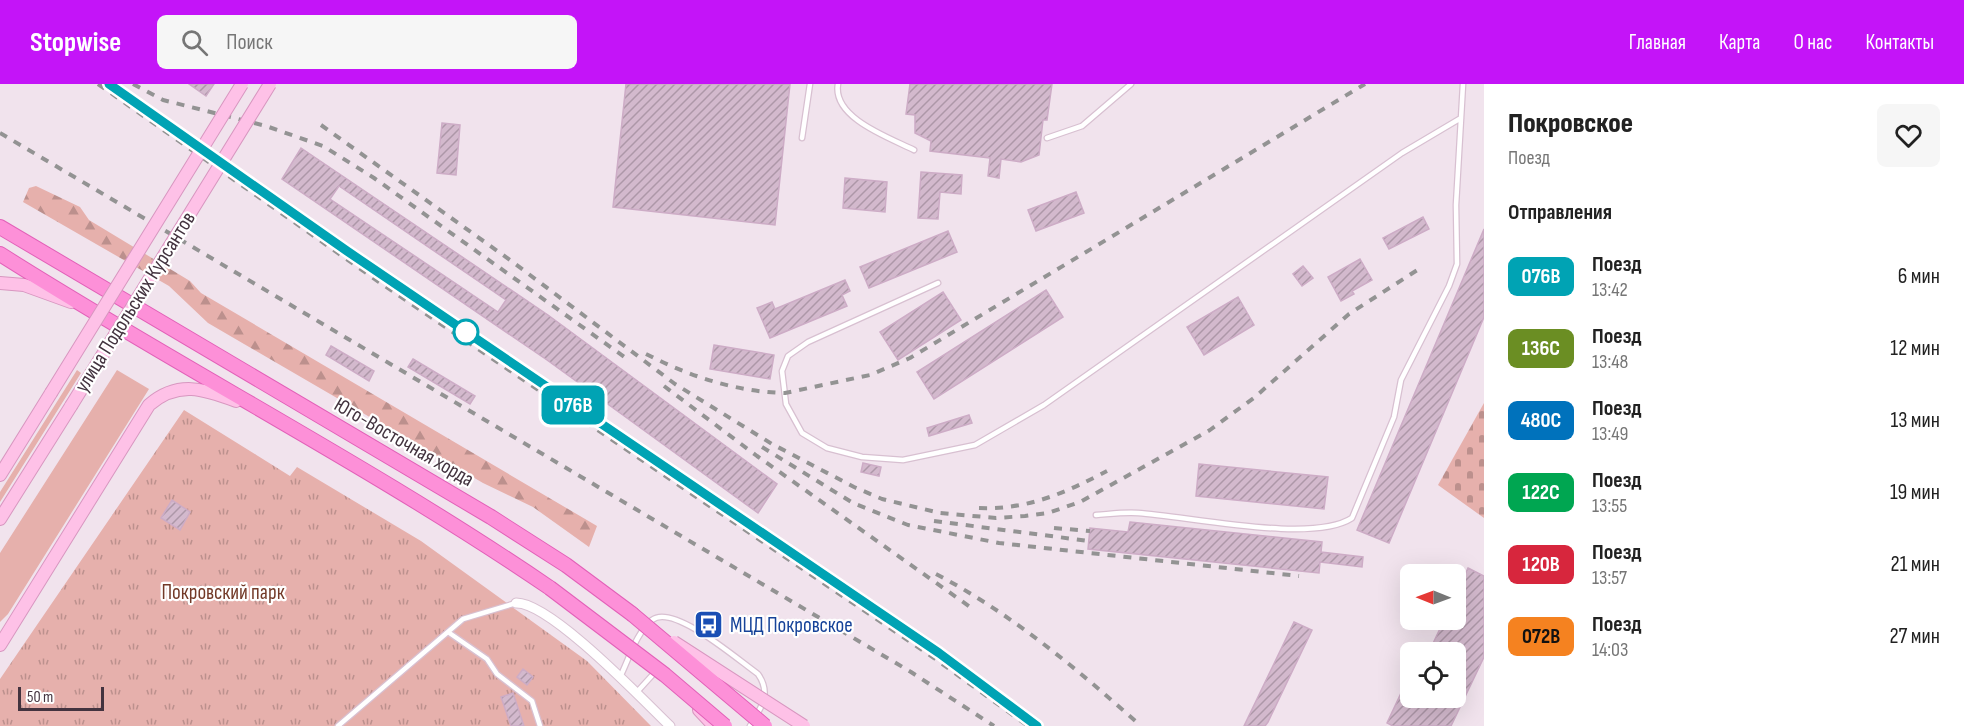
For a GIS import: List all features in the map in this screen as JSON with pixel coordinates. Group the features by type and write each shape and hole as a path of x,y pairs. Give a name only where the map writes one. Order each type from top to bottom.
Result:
{"main road":[{"name":"улица Подольских Курсантов","path":"0,475 242,84"},
{"name":"улица Подольских Курсантов","path":"0,519 270,84"},
{"name":"Юго-Восточная хорда","path":"0,227 566,565 632,614 765,726"},
{"path":"0,254 82,306 482,541 550,588 665,675 723,726"},
{"path":"0,283 24,285 82,306"},
{"path":"0,645 150,405 171,390 195,388 206,389 260,410"},
{"path":"632,614 737,685 804,726"},
{"path":"665,675 714,726"}],"street":[{"path":"516,603 530,605 564,627 670,726"}],"lane":[{"path":"802,138 810,84"},
{"path":"838,84 840,100 852,116 914,150"},
{"path":"1047,138 1082,126 1131,84"},
{"path":"1096,515 1136,513 1292,529 1342,524 1352,518 1394,417 1401,380 1449,286 1457,264 1456,205 1463,84"},
{"path":"938,283 808,342 788,356 782,371 786,404 802,433 827,448 862,457 903,460 975,445 1044,405 1402,153 1461,118"},
{"path":"338,726 345,723 463,619 516,603"},
{"path":"620,677 643,630 653,619 665,615 681,620 758,674 765,683 766,694 750,726"},
{"path":"448,632 487,658 497,674 532,701 540,726"},
{"path":"636,693 661,666 724,722 723,726"}],"green space":[{"path":"36,186 80,207 89,220 190,281 201,293 597,526 589,547 533,507 483,483 208,323 169,286 23,202 29,188"},
{"path":"77,370 81,373 0,502 0,492"},
{"path":"117,370 149,389 8,614 0,622 0,553"},
{"path":"1484,403 1484,518 1438,485"},
{"name":"Покровский парк","path":"184,410 290,476 297,467 421,541 587,661 651,726 0,726 0,679"}],"building":[{"path":"189,84 214,84 206,96"},
{"path":"626,84 790,84 775,225 613,207"},
{"path":"910,84 1052,84 1047,120 1043,120 1039,155 1021,162 1001,159 999,178 988,176 990,158 930,151 931,141 915,133 915,115 906,114"},
{"path":"442,123 460,125 456,175 437,173"},
{"path":"301,148 548,315 777,484 758,513 547,360 282,179","holes":["339,186 506,300 498,312 330,199"]},
{"path":"921,172 962,175 961,194 940,192 938,219 918,218"},
{"path":"845,178 887,182 885,212 843,208"},
{"path":"1076,192 1084,213 1036,231 1028,210"},
{"path":"1423,217 1429,229 1389,249 1383,238"},
{"path":"1484,229 1484,317 1389,543 1357,530"},
{"path":"948,231 957,252 869,288 860,267"},
{"path":"1360,259 1372,280 1352,291 1354,294 1341,301 1328,277"},
{"path":"1303,266 1313,278 1302,286 1293,274"},
{"path":"845,280 850,291 842,295 847,306 770,338 757,308 772,302 775,309"},
{"path":"1046,290 1063,317 934,399 917,372"},
{"path":"943,292 961,320 898,360 880,332"},
{"path":"1238,297 1254,325 1204,355 1187,327"},
{"path":"714,345 774,355 770,379 710,369"},
{"path":"331,346 374,371 369,381 326,355"},
{"path":"413,359 475,396 470,404 408,367"},
{"path":"969,415 972,423 929,436 927,428"},
{"path":"863,463 881,467 879,476 861,472"},
{"path":"1199,464 1328,477 1324,509 1196,496"},
{"path":"172,500 190,512 180,530 161,518"},
{"path":"1130,522 1322,542 1321,552 1363,557 1362,567 1320,562 1319,573 1088,549 1090,528 1128,532"},
{"path":"1468,568 1484,576 1484,657 1466,695 1466,642 1434,642 1439,630 1466,630 1466,572"},
{"path":"1294,622 1312,630 1268,722 1265,726 1244,726"},
{"path":"523,669 533,677 527,685 517,677"},
{"path":"513,693 524,726 511,726 501,697"},
{"path":"1400,695 1400,708 1460,708 1451,726 1393,726 1387,723"}],"railway":[{"path":"98,84 379,282 934,658 1028,726"},
{"path":"133,84 163,100 266,126 323,146 374,178 630,361"},
{"path":"646,354 696,376 731,386 767,392 785,393 870,375 910,358 1365,84"},
{"path":"321,125 510,260 675,384 772,444 854,487 882,499 940,513 996,518 1025,516 1048,513 1080,502 1210,430 1255,397 1349,314 1422,267"},
{"path":"0,133 911,672 994,726"},
{"path":"664,386 757,456 973,609"},
{"path":"762,447 853,503 908,525 999,543 1299,576"},
{"path":"979,508 1013,506 1045,499 1107,471"},
{"path":"934,521 1089,541"},
{"path":"1054,528 1090,531"},
{"path":"936,574 991,607 1043,644 1141,726"}],"train":[{"name":"076В","path":"109,84 347,251 939,653 1037,726"}],"place":[{"name":"МЦД Покровское","path":"709,625"}]}
